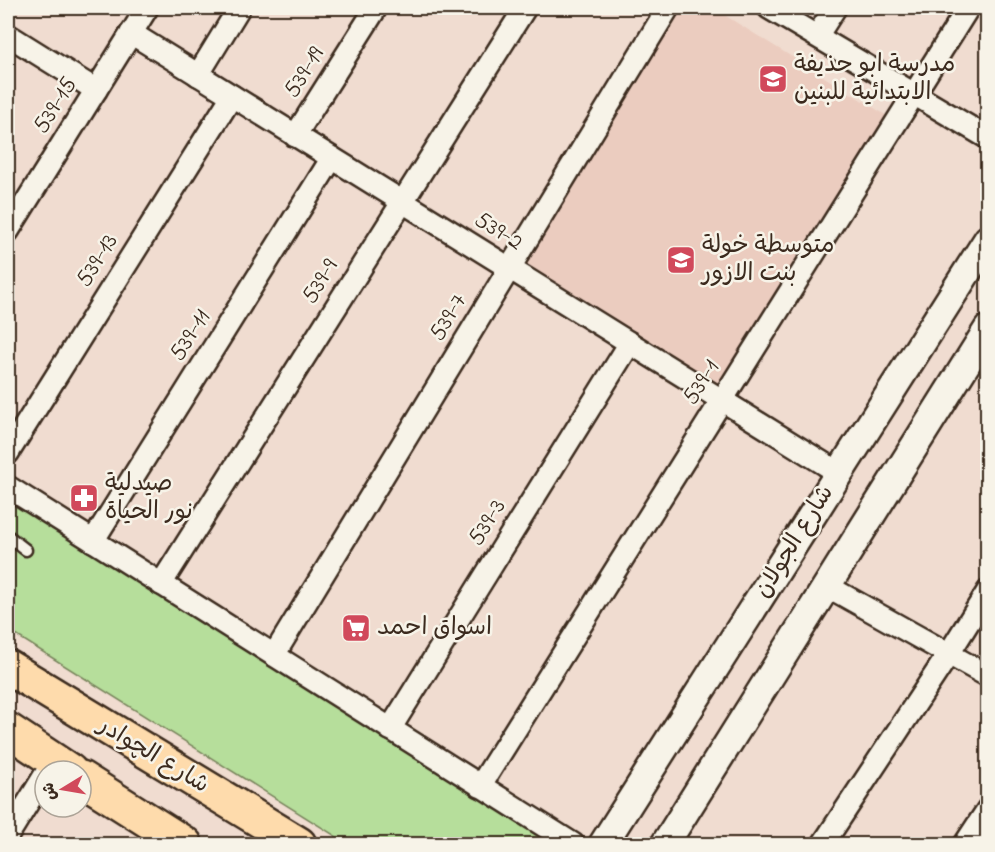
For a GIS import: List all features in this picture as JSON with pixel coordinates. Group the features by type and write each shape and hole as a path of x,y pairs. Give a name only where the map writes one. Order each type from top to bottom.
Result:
{"main road":[{"name":"شارع الچوادر","path":"8,667 299,844"},
{"path":"8,730 45,759"},
{"path":"93,793 164,839"}],"street":[{"name":"539-15","path":"8,231 147,8"},
{"path":"198,75 239,8"},
{"name":"539-19","path":"295,136 376,8"},
{"name":"539-9","path":"161,584 525,8"},
{"name":"539-7","path":"274,656 668,8"},
{"path":"769,8 987,138"},
{"path":"817,36 835,8"},
{"name":"539-1","path":"480,786 968,8"},
{"name":"539-2","path":"131,33 839,473"},
{"path":"8,35 96,90"},
{"name":"539-13","path":"8,453 232,96"},
{"name":"539-11","path":"93,541 332,158"},
{"name":"شارع الجولان","path":"603,844 987,239"},
{"name":"شارع الجولان","path":"665,844 987,329"},
{"name":"539-3","path":"390,729 630,344"},
{"path":"8,487 573,844"},
{"path":"827,586 987,676"},
{"path":"823,844 948,655 987,591"},
{"path":"8,835 33,804"},
{"path":"965,844 987,808"}],"lane":[{"path":"8,536 26,550"}],"shaded area":[{"path":"674,8 713,8 892,119 724,388 518,260"}],"green space":[{"path":"8,500 553,844 348,844 8,630"}],"place":[{"name":"مدرسة ابو حذيفة الابتدائية للبنين","path":"773,79"},
{"name":"متوسطة خولة بنت الازور","path":"681,260"},
{"name":"صيدلية نور الحياة","path":"84,498"},
{"name":"اسواق احمد","path":"356,628"}]}
